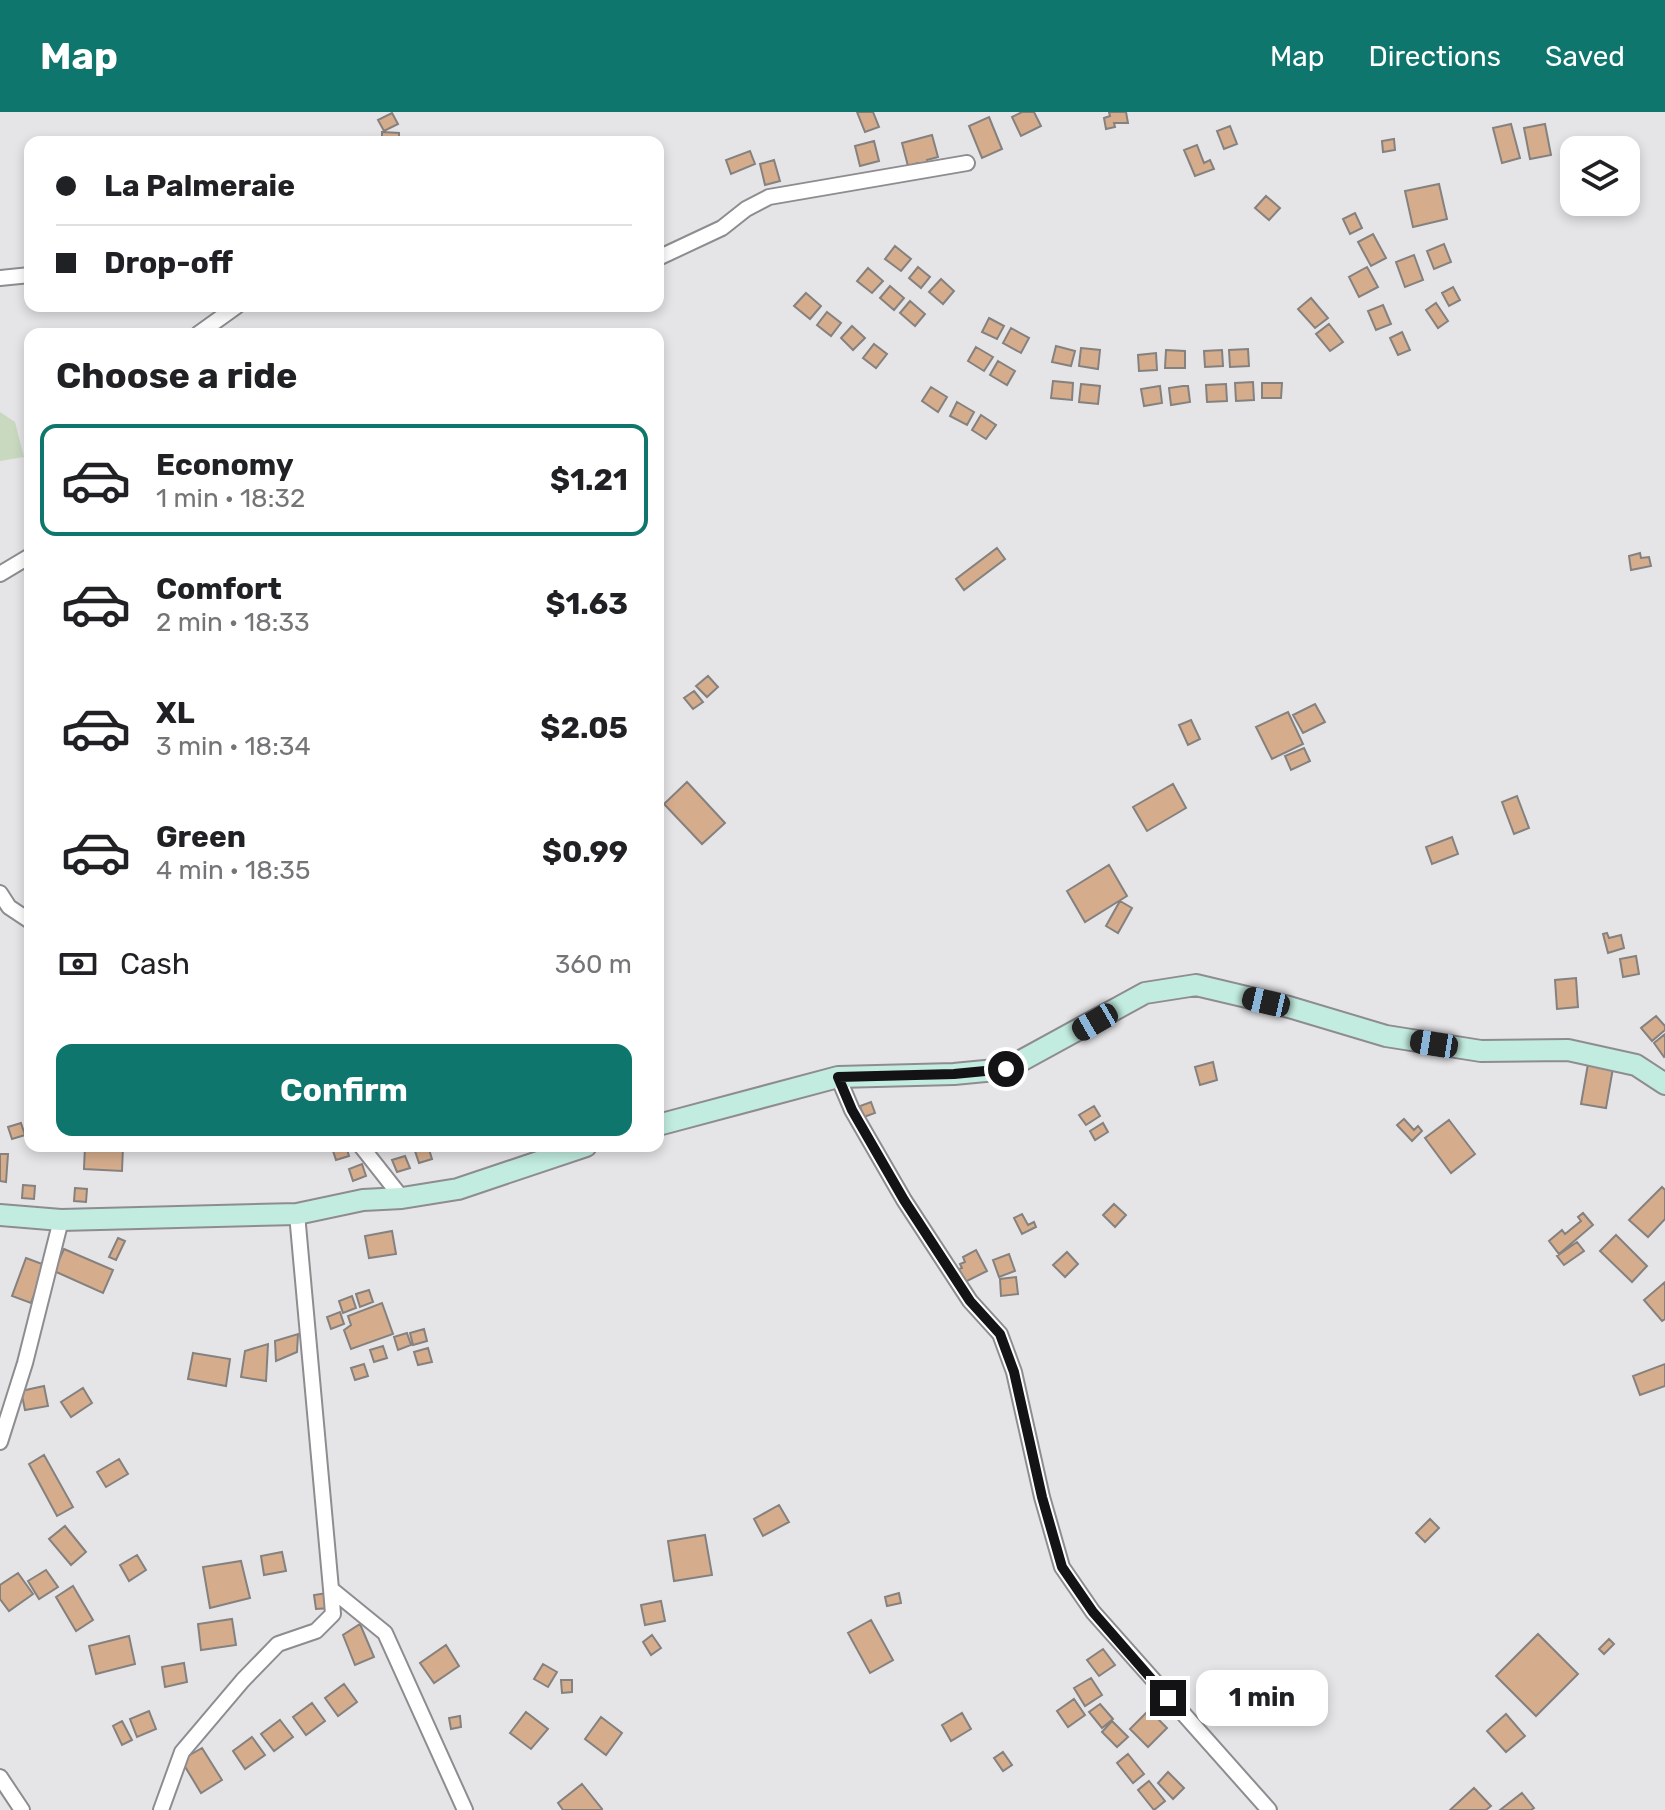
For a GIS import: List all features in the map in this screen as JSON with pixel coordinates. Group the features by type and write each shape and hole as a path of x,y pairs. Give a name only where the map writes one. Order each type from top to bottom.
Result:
{"street":[{"path":"664,255 722,228 746,209 769,197 967,163"},
{"path":"0,278 24,276"},
{"path":"206,328 229,312"},
{"path":"0,574 24,560"},
{"path":"0,893 9,907 24,917"},
{"path":"664,1123 838,1077 954,1074 1006,1069 1145,993 1196,985 1289,1007 1386,1036 1481,1051 1568,1050 1636,1065 1665,1084"},
{"path":"838,1077 852,1110 904,1200 962,1289 1000,1334 1014,1372 1042,1497 1062,1567 1093,1612 1269,1810"},
{"path":"366,1152 402,1198"},
{"path":"0,1215 61,1220 297,1214 363,1200 402,1198 458,1189 568,1152"},
{"path":"161,1810 182,1752 243,1680 278,1644 316,1631 333,1614 297,1214"},
{"path":"0,1442 25,1363 61,1220"},
{"path":"331,1589 385,1633 465,1810"},
{"path":"0,1777 22,1810"}],"green space":[{"path":"0,412 15,422 24,457 0,461"}],"building":[{"path":"857,112 873,112 879,127 865,132"},
{"path":"1022,112 1034,112 1041,126 1021,136 1012,117"},
{"path":"1109,112 1126,112 1128,123 1114,123 1115,127 1106,129 1104,118 1110,116"},
{"path":"392,113 398,124 384,131 378,120"},
{"path":"989,117 1002,149 982,158 969,126"},
{"path":"1511,124 1520,158 1502,163 1493,128"},
{"path":"1545,124 1551,155 1530,159 1524,128"},
{"path":"1230,126 1237,144 1224,149 1217,131"},
{"path":"382,132 399,133 399,136 382,136"},
{"path":"932,135 938,157 927,160 928,164 919,167 918,163 908,166 902,143"},
{"path":"1394,139 1395,150 1383,152 1382,141"},
{"path":"874,141 879,161 860,166 855,146"},
{"path":"1197,145 1204,163 1210,160 1214,169 1195,176 1184,150"},
{"path":"750,151 755,164 731,174 726,160"},
{"path":"774,160 780,181 765,185 760,164"},
{"path":"1439,184 1447,219 1413,227 1405,191"},
{"path":"1266,196 1280,208 1269,220 1255,208"},
{"path":"1355,213 1362,228 1350,234 1343,219"},
{"path":"1373,234 1386,258 1371,266 1358,242"},
{"path":"1444,244 1451,262 1434,269 1427,251"},
{"path":"895,246 911,259 901,271 885,259"},
{"path":"1414,255 1423,280 1405,287 1396,262"},
{"path":"918,267 930,277 921,288 909,278"},
{"path":"1367,267 1378,287 1359,297 1349,277"},
{"path":"868,268 883,281 872,293 857,281"},
{"path":"941,279 954,291 943,304 929,292"},
{"path":"890,286 904,298 894,310 880,298"},
{"path":"1453,287 1460,300 1449,306 1442,293"},
{"path":"806,293 821,306 810,319 794,306"},
{"path":"1311,298 1328,318 1315,328 1298,309"},
{"path":"910,301 925,314 915,326 900,313"},
{"path":"1436,303 1448,321 1438,328 1426,310"},
{"path":"1383,305 1391,324 1376,330 1368,311"},
{"path":"827,312 841,323 831,336 817,325"},
{"path":"989,318 1004,326 997,339 982,332"},
{"path":"1329,324 1343,342 1330,351 1316,334"},
{"path":"852,326 865,338 853,350 841,338"},
{"path":"1011,328 1029,338 1021,353 1003,343"},
{"path":"1402,332 1410,350 1398,355 1390,338"},
{"path":"874,344 887,354 876,368 863,358"},
{"path":"1056,346 1075,351 1071,366 1052,362"},
{"path":"976,347 993,357 984,371 968,361"},
{"path":"1081,348 1100,350 1098,369 1079,366"},
{"path":"1248,349 1249,366 1230,367 1229,350"},
{"path":"1166,350 1185,351 1185,368 1165,368"},
{"path":"1222,350 1223,366 1205,367 1204,351"},
{"path":"1156,353 1157,370 1139,371 1138,355"},
{"path":"998,361 1015,371 1007,385 990,375"},
{"path":"1053,381 1073,383 1072,400 1051,398"},
{"path":"1253,382 1254,400 1236,401 1235,383"},
{"path":"1262,383 1282,383 1281,398 1262,398"},
{"path":"1081,384 1100,386 1098,404 1079,402"},
{"path":"1226,384 1227,401 1207,402 1206,385"},
{"path":"1160,386 1162,403 1144,406 1141,389"},
{"path":"1188,386 1190,402 1171,405 1169,388"},
{"path":"931,387 947,397 938,412 922,401"},
{"path":"957,402 974,412 967,425 950,416"},
{"path":"981,415 996,425 986,439 972,430"},
{"path":"997,548 1005,559 964,590 956,579"},
{"path":"1640,553 1641,558 1649,557 1651,566 1631,570 1629,556"},
{"path":"708,676 718,687 707,697 696,686"},
{"path":"694,691 703,702 693,709 684,698"},
{"path":"1315,704 1325,722 1303,733 1293,715"},
{"path":"1288,712 1303,744 1272,759 1256,727"},
{"path":"1191,720 1200,739 1188,745 1179,725"},
{"path":"1304,748 1310,761 1291,770 1285,756"},
{"path":"687,782 725,823 702,844 664,804"},
{"path":"1173,784 1186,808 1147,831 1133,807"},
{"path":"1517,796 1529,828 1514,834 1502,802"},
{"path":"1452,837 1458,854 1432,864 1426,847"},
{"path":"1109,865 1127,896 1085,922 1067,891"},
{"path":"1120,901 1132,908 1118,933 1106,926"},
{"path":"1607,933 1609,938 1621,935 1624,948 1608,953 1603,934"},
{"path":"1636,956 1639,974 1623,977 1620,959"},
{"path":"1576,978 1578,1007 1557,1009 1555,980"},
{"path":"1656,1016 1665,1030 1652,1041 1641,1028"},
{"path":"1665,1034 1665,1056 1664,1057 1654,1043"},
{"path":"1213,1062 1217,1080 1200,1085 1195,1067"},
{"path":"1588,1064 1613,1068 1606,1108 1581,1104"},
{"path":"871,1102 875,1113 864,1117 860,1106"},
{"path":"1094,1106 1100,1116 1086,1125 1079,1115"},
{"path":"1404,1119 1414,1130 1418,1126 1422,1131 1412,1141 1397,1125"},
{"path":"1449,1120 1475,1154 1451,1173 1425,1138"},
{"path":"21,1123 24,1135 12,1139 8,1127"},
{"path":"1103,1123 1108,1132 1095,1140 1090,1131"},
{"path":"85,1152 123,1152 122,1171 84,1169"},
{"path":"333,1152 348,1152 349,1156 336,1160"},
{"path":"415,1152 430,1152 432,1159 419,1163"},
{"path":"0,1154 8,1154 6,1182 0,1181"},
{"path":"405,1156 410,1168 397,1172 392,1160"},
{"path":"362,1164 366,1176 353,1181 349,1169"},
{"path":"23,1185 35,1186 34,1199 22,1198"},
{"path":"1662,1187 1665,1190 1665,1219 1648,1237 1629,1220"},
{"path":"75,1188 87,1189 86,1202 74,1201"},
{"path":"1114,1204 1126,1215 1115,1227 1103,1215"},
{"path":"1583,1213 1593,1225 1559,1254 1549,1241 1562,1230 1565,1234 1581,1221 1578,1217"},
{"path":"1022,1214 1028,1225 1034,1222 1036,1227 1022,1234 1014,1218"},
{"path":"392,1231 396,1254 369,1258 365,1236"},
{"path":"1616,1235 1647,1266 1632,1282 1600,1251"},
{"path":"118,1238 125,1241 116,1260 109,1257"},
{"path":"1577,1242 1584,1251 1564,1265 1557,1256"},
{"path":"64,1249 113,1270 103,1293 54,1271"},
{"path":"976,1250 987,1271 965,1282 960,1264 965,1262 963,1257"},
{"path":"1067,1252 1078,1264 1065,1277 1053,1265"},
{"path":"1009,1254 1015,1271 999,1277 993,1260"},
{"path":"26,1258 45,1265 31,1303 12,1296"},
{"path":"1016,1277 1018,1294 1001,1296 1000,1279"},
{"path":"1665,1282 1665,1319 1662,1321 1644,1300"},
{"path":"369,1290 373,1302 360,1307 356,1294"},
{"path":"352,1296 356,1308 343,1313 339,1301"},
{"path":"382,1303 393,1334 351,1349 344,1330 351,1325 348,1316"},
{"path":"340,1312 344,1324 331,1329 327,1317"},
{"path":"424,1329 427,1341 413,1345 410,1333"},
{"path":"407,1333 411,1345 398,1350 394,1337"},
{"path":"298,1334 297,1352 276,1361 275,1341"},
{"path":"268,1344 266,1381 241,1377 245,1351"},
{"path":"383,1346 387,1358 374,1362 370,1350"},
{"path":"428,1348 432,1362 418,1365 414,1352"},
{"path":"193,1353 230,1359 226,1386 188,1379"},
{"path":"364,1364 368,1376 355,1380 351,1368"},
{"path":"1665,1364 1665,1386 1640,1395 1633,1376"},
{"path":"44,1386 48,1406 25,1410 21,1391"},
{"path":"83,1388 92,1403 71,1417 61,1402"},
{"path":"44,1455 73,1507 57,1516 29,1464"},
{"path":"119,1459 128,1474 106,1487 97,1472"},
{"path":"779,1505 789,1522 763,1536 754,1519"},
{"path":"1430,1519 1439,1528 1425,1542 1416,1533"},
{"path":"65,1526 86,1552 71,1565 49,1539"},
{"path":"705,1535 712,1575 674,1581 668,1541"},
{"path":"282,1552 286,1571 264,1575 261,1556"},
{"path":"137,1555 146,1570 129,1581 120,1565"},
{"path":"241,1561 250,1598 210,1608 203,1567"},
{"path":"46,1570 58,1587 39,1599 28,1581"},
{"path":"18,1573 33,1594 9,1611 0,1599 0,1585"},
{"path":"73,1586 93,1620 76,1631 56,1597"},
{"path":"328,1593 330,1608 316,1609 314,1595"},
{"path":"899,1593 901,1603 887,1606 885,1597"},
{"path":"661,1601 665,1621 645,1625 641,1605"},
{"path":"232,1619 236,1645 201,1650 198,1624"},
{"path":"871,1620 893,1660 870,1673 848,1633"},
{"path":"360,1624 374,1657 355,1665 343,1635"},
{"path":"1538,1634 1578,1674 1536,1716 1496,1676"},
{"path":"652,1635 661,1648 651,1655 643,1642"},
{"path":"129,1636 135,1664 96,1674 89,1646"},
{"path":"1609,1639 1614,1644 1604,1654 1599,1649"},
{"path":"446,1645 459,1666 434,1683 420,1663"},
{"path":"1103,1649 1115,1665 1099,1676 1087,1660"},
{"path":"184,1663 187,1682 165,1687 162,1667"},
{"path":"543,1664 557,1672 548,1687 534,1679"},
{"path":"1091,1678 1102,1695 1085,1706 1074,1688"},
{"path":"561,1680 572,1680 572,1692 562,1693"},
{"path":"344,1684 357,1702 338,1716 325,1698"},
{"path":"1074,1699 1085,1715 1068,1727 1057,1711"},
{"path":"312,1703 325,1721 306,1735 293,1717"},
{"path":"1100,1704 1113,1719 1102,1728 1089,1712"},
{"path":"1149,1710 1167,1728 1148,1747 1130,1729"},
{"path":"149,1711 156,1729 137,1737 130,1719"},
{"path":"526,1712 548,1729 531,1749 510,1733"},
{"path":"962,1713 971,1729 951,1741 942,1725"},
{"path":"1506,1714 1525,1736 1506,1752 1487,1731"},
{"path":"460,1716 461,1727 451,1729 449,1718"},
{"path":"601,1717 622,1733 606,1755 585,1739"},
{"path":"280,1720 293,1737 274,1751 261,1734"},
{"path":"122,1721 132,1740 122,1745 113,1726"},
{"path":"1112,1721 1128,1737 1117,1747 1102,1732"},
{"path":"252,1737 265,1755 245,1769 233,1751"},
{"path":"202,1748 222,1780 201,1793 181,1760"},
{"path":"1003,1752 1012,1765 1003,1771 994,1758"},
{"path":"1128,1754 1144,1774 1133,1783 1117,1763"},
{"path":"1168,1772 1184,1788 1173,1799 1158,1783"},
{"path":"1149,1781 1165,1801 1154,1810 1138,1790"},
{"path":"582,1784 602,1809 563,1810 558,1803"},
{"path":"1474,1788 1491,1806 1486,1810 1450,1810"},
{"path":"1522,1793 1534,1808 1500,1810"}],"route":[{"path":"1006,1069 954,1074 838,1077 852,1110 904,1200 970,1301 1000,1334 1014,1372 1042,1497 1062,1567 1093,1612 1168,1698"}]}
